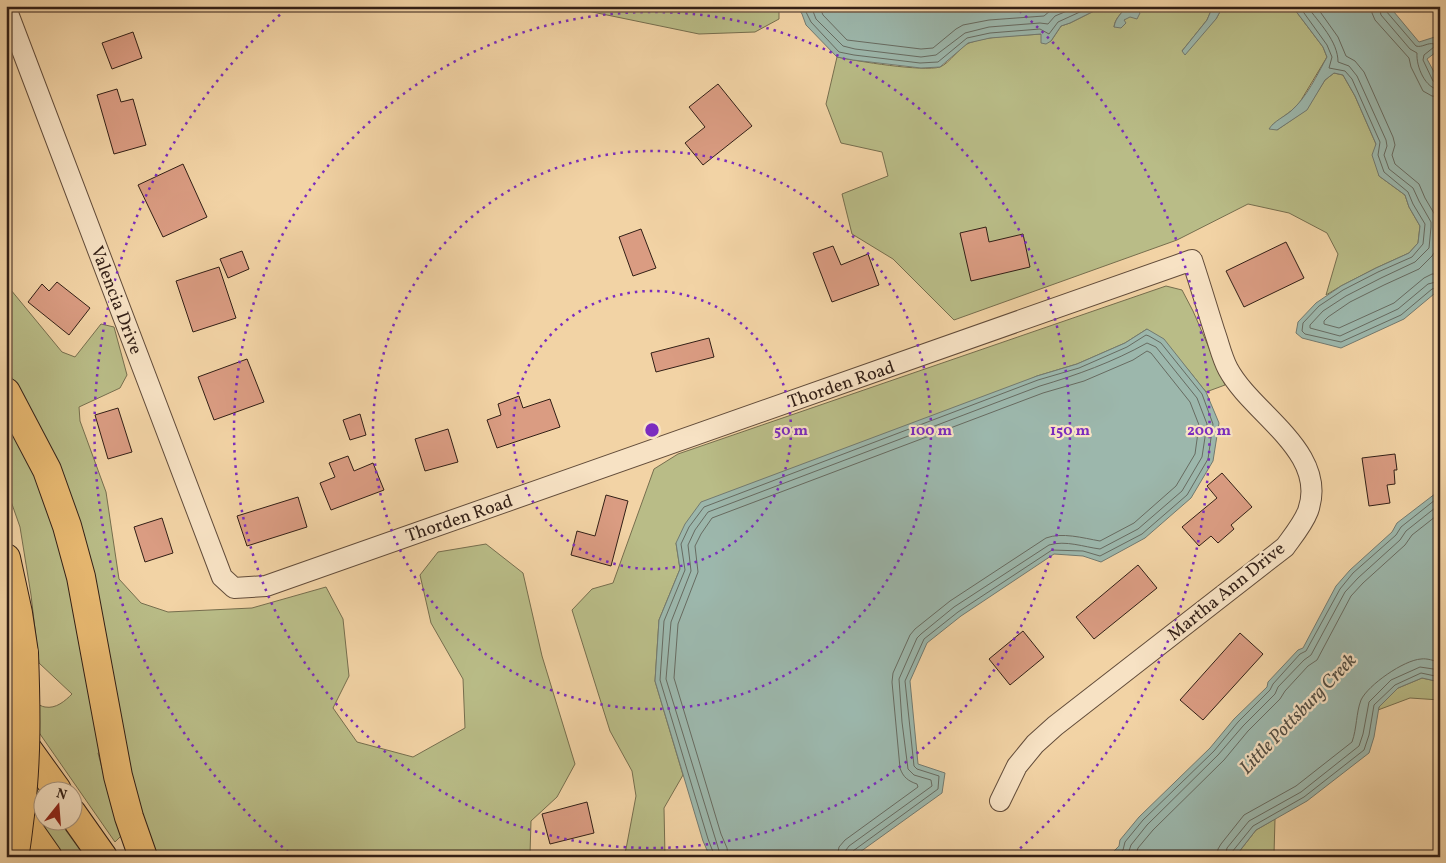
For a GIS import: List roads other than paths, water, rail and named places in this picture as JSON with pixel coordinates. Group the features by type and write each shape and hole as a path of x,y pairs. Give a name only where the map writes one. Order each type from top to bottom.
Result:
{"highway":[{"path":"6,392 46,470 67,526 80,577 118,776 129,817 143,857"},
{"path":"6,558 18,613 24,653 26,704 24,786 14,857"},
{"path":"6,718 50,780"},
{"path":"6,797 48,857"},
{"path":"82,827 103,857"}],"street":[{"name":"Valencia Drive","path":"6,8 222,577 234,588"},
{"name":"Thorden Road","path":"234,588 266,586 1192,260"},
{"name":"Martha Ann Drive","path":"1000,801 1017,766 1035,744 1285,546 1308,512 1312,494 1309,472 1298,450 1237,384 1227,368 1192,260"}],"water":[{"path":"797,6 1104,6 1061,26 1051,41 1046,44 1041,43 1041,34 990,38 968,43 940,67 921,68 837,57 806,25"},
{"path":"1125,6 1135,6 1140,13 1137,19 1130,17 1124,20 1126,23 1121,28 1114,27 1116,20"},
{"path":"1213,6 1223,6 1216,19 1185,55 1182,51 1207,20"},
{"path":"1292,6 1389,6 1419,42 1438,36 1440,39 1440,49 1427,59 1440,83 1440,292 1434,294 1404,319 1341,348 1302,338 1296,333 1298,322 1316,303 1341,286 1409,253 1418,243 1420,226 1409,207 1405,195 1379,176 1372,155 1376,144 1355,96 1343,75 1334,73 1325,80 1307,110 1277,130 1269,129 1302,99 1327,57 1323,47"},
{"path":"1147,329 1164,339 1206,392 1219,423 1213,461 1191,498 1145,538 1101,562 1083,556 1054,554 961,616 927,643 910,681 918,764 945,773 942,793 853,857 710,857 703,841 655,681 659,620 680,569 676,543 685,524 701,502 1037,376 1077,364 1125,343"},
{"name":"Little Pottsburg Creek","path":"1440,490 1440,631 1437,635 1440,638 1440,682 1422,678 1398,688 1379,707 1369,753 1307,801 1256,830 1235,857 1108,857 1119,846 1120,840 1139,817 1210,748 1234,719 1267,687 1268,682 1298,650 1303,648 1336,586 1350,570 1392,532 1397,523"}]}
